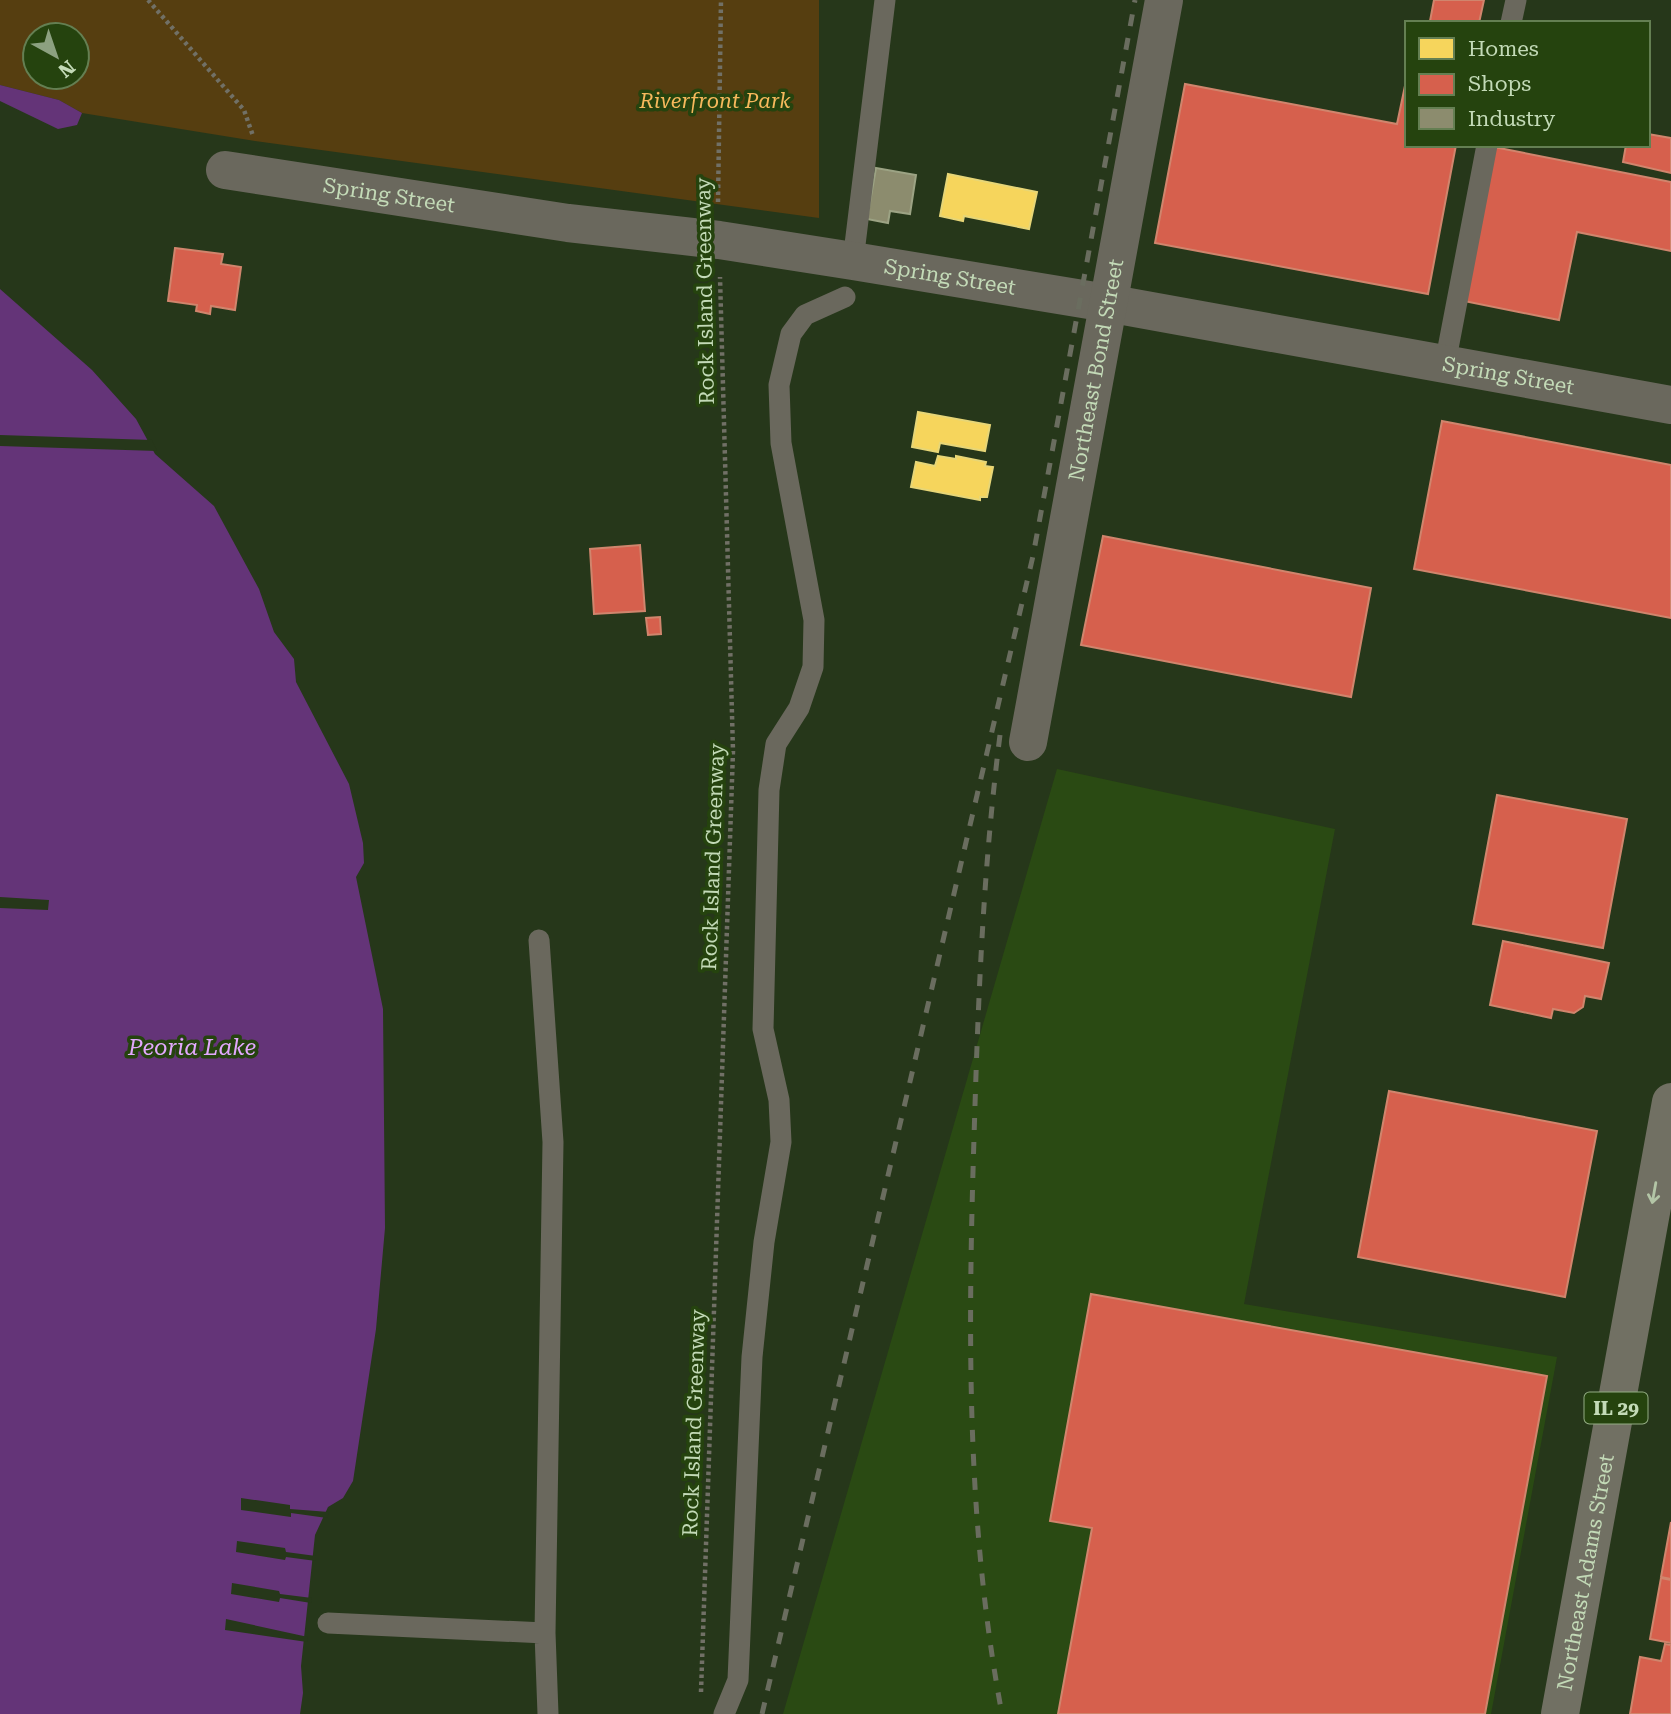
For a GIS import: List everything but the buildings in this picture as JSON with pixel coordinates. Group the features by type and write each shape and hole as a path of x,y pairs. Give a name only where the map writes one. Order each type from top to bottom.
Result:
{"main road":[{"name":"Northeast Adams Street","path":"1560,1714 1659,1240 1671,1101"}],"street":[{"name":"Northeast Bond Street","path":"1028,742 1164,0"},
{"name":"Spring Street","path":"243,172 569,223 719,240 849,279 1107,303 1671,405"}],"lane":[{"path":"724,1714 737,1681 752,1357 764,1242 781,1142 779,1100 763,1029 769,790 776,744 799,708 813,667 814,620 781,443 779,384 791,334 805,315 849,279 886,0"},
{"path":"1511,21 1516,0"},
{"path":"1446,364 1487,147"},
{"path":"539,940 553,1142 545,1633 548,1714"},
{"path":"328,1623 545,1633"}],"path":[{"path":"148,0 244,110 255,141 243,172"},
{"name":"Rock Island Greenway","path":"701,1700 733,751 718,204 721,0"}],"shaded area":[{"path":"1057,769 1335,829 1244,1304 1557,1357 1491,1714 783,1714"}],"green space":[{"name":"Riverfront Park","path":"0,0 819,0 819,218 255,141 82,113 59,100 24,91 91,91 91,21 21,21 21,90 0,85"}],"water":[{"path":"0,85 59,100 82,113 77,125 58,129 0,101"},
{"name":"Peoria Lake","path":"0,289 92,370 136,419 155,454 214,506 259,589 274,632 294,659 296,682 349,784 363,843 364,863 356,877 383,1009 385,1228 376,1329 353,1481 343,1498 328,1507 315,1535 301,1666 303,1693 300,1714 0,1714"}],"pier":[{"path":"0,435 152,440 157,451 0,446"},
{"path":"0,897 49,900 48,910 0,908"},
{"path":"241,1498 290,1505 290,1509 329,1512 327,1518 291,1513 291,1517 241,1510"},
{"path":"237,1541 285,1548 286,1552 316,1556 316,1561 286,1557 285,1560 236,1552"},
{"path":"232,1583 312,1598 311,1603 280,1598 279,1602 231,1594"},
{"path":"226,1619 308,1637 307,1642 225,1630"}],"railway":[{"path":"762,1714 1033,556 1135,0"},
{"path":"1000,735 985,886 980,986 972,1210 971,1355 972,1427 982,1571 1002,1714"}]}
